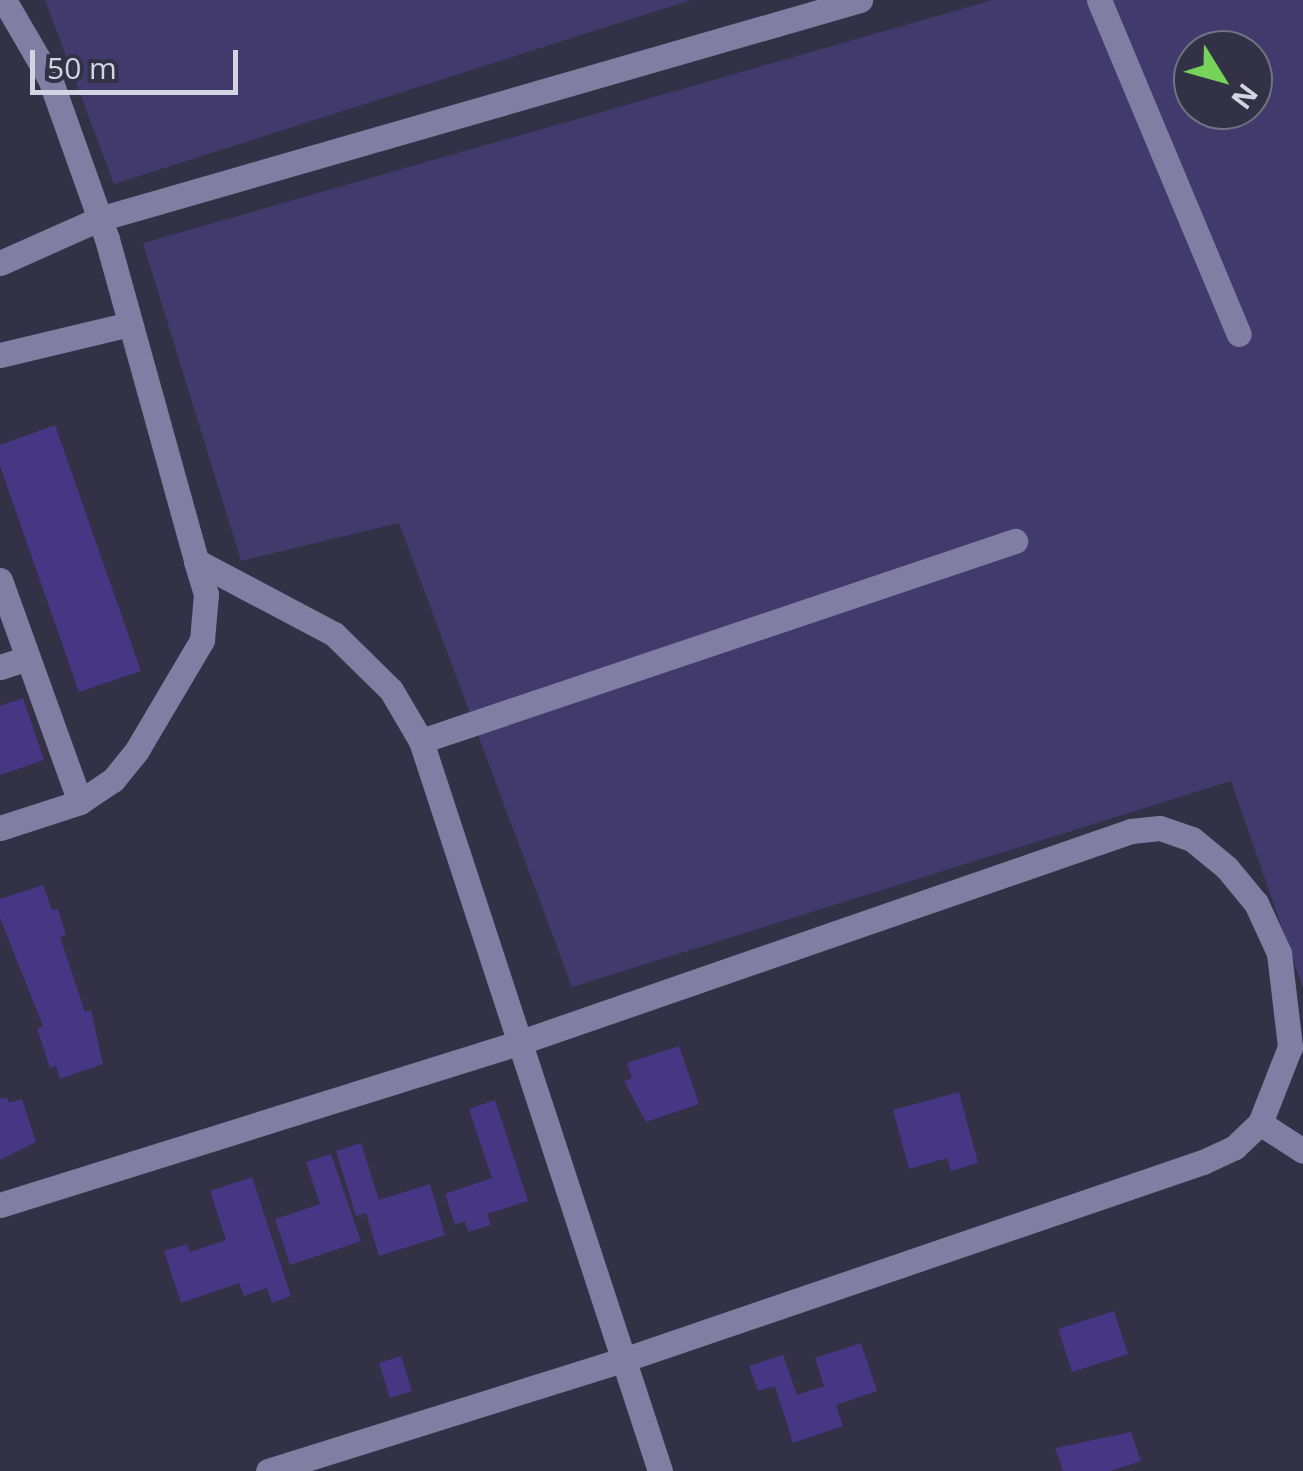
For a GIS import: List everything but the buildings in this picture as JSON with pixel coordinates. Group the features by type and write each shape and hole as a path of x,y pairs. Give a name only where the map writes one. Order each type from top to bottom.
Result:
{"street":[{"path":"0,828 80,802 113,780 138,750 193,665 208,618 196,560 100,219 50,79 4,0"},
{"path":"0,263 100,219 860,0"},
{"path":"1099,0 1239,334"},
{"path":"0,354 130,324"},
{"path":"421,741 1015,540"},
{"path":"196,560 334,634 390,690 421,741 660,1471"},
{"path":"0,580 5,609 28,658 80,802"},
{"path":"0,667 28,658"},
{"path":"0,1204 518,1044 1131,832 1160,828 1192,839 1227,868 1256,903 1279,953 1290,1047 1260,1123 1236,1147 623,1360 268,1471"},
{"path":"1260,1123 1303,1151"}],"shaded area":[{"path":"45,0 691,0 114,184"},
{"path":"993,0 1303,0 1303,988 1231,781 572,987 399,523 241,561 143,243"}]}
